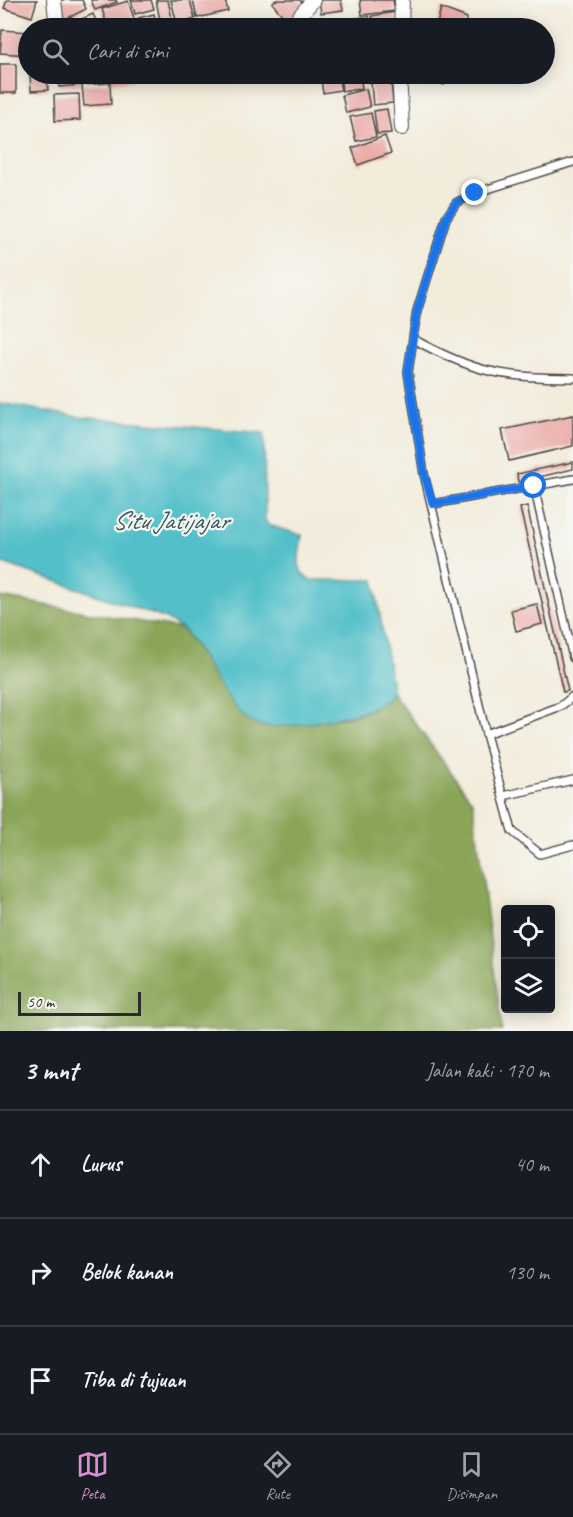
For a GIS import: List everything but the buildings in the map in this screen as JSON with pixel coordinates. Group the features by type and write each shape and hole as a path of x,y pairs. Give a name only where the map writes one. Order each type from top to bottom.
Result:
{"street":[{"path":"54,0 56,18"},
{"path":"298,18 313,0"},
{"path":"401,18 402,0"},
{"path":"400,84 402,128"}],"lane":[{"path":"573,162 475,193 456,203 446,218 417,311 408,372 424,474 486,734 512,831 540,854 573,845"},
{"path":"413,339 475,369 510,377 573,378"},
{"path":"433,504 573,478"},
{"path":"534,486 573,658"},
{"path":"486,734 561,706 573,696"},
{"path":"503,796 573,780"}],"green space":[{"path":"0,597 182,629 245,718 302,721 343,718 379,705 393,693 473,802 502,1031 0,1031"}],"water":[{"name":"Situ Jatijajar","path":"0,403 78,417 264,433 265,519 268,525 302,535 299,566 301,572 310,580 374,580 393,693 372,708 347,715 293,725 273,727 257,725 237,710 192,641 177,626 164,618 0,562"}],"route":[{"path":"475,193 456,203 446,218 417,311 408,372 424,474 433,504 534,486"}]}
